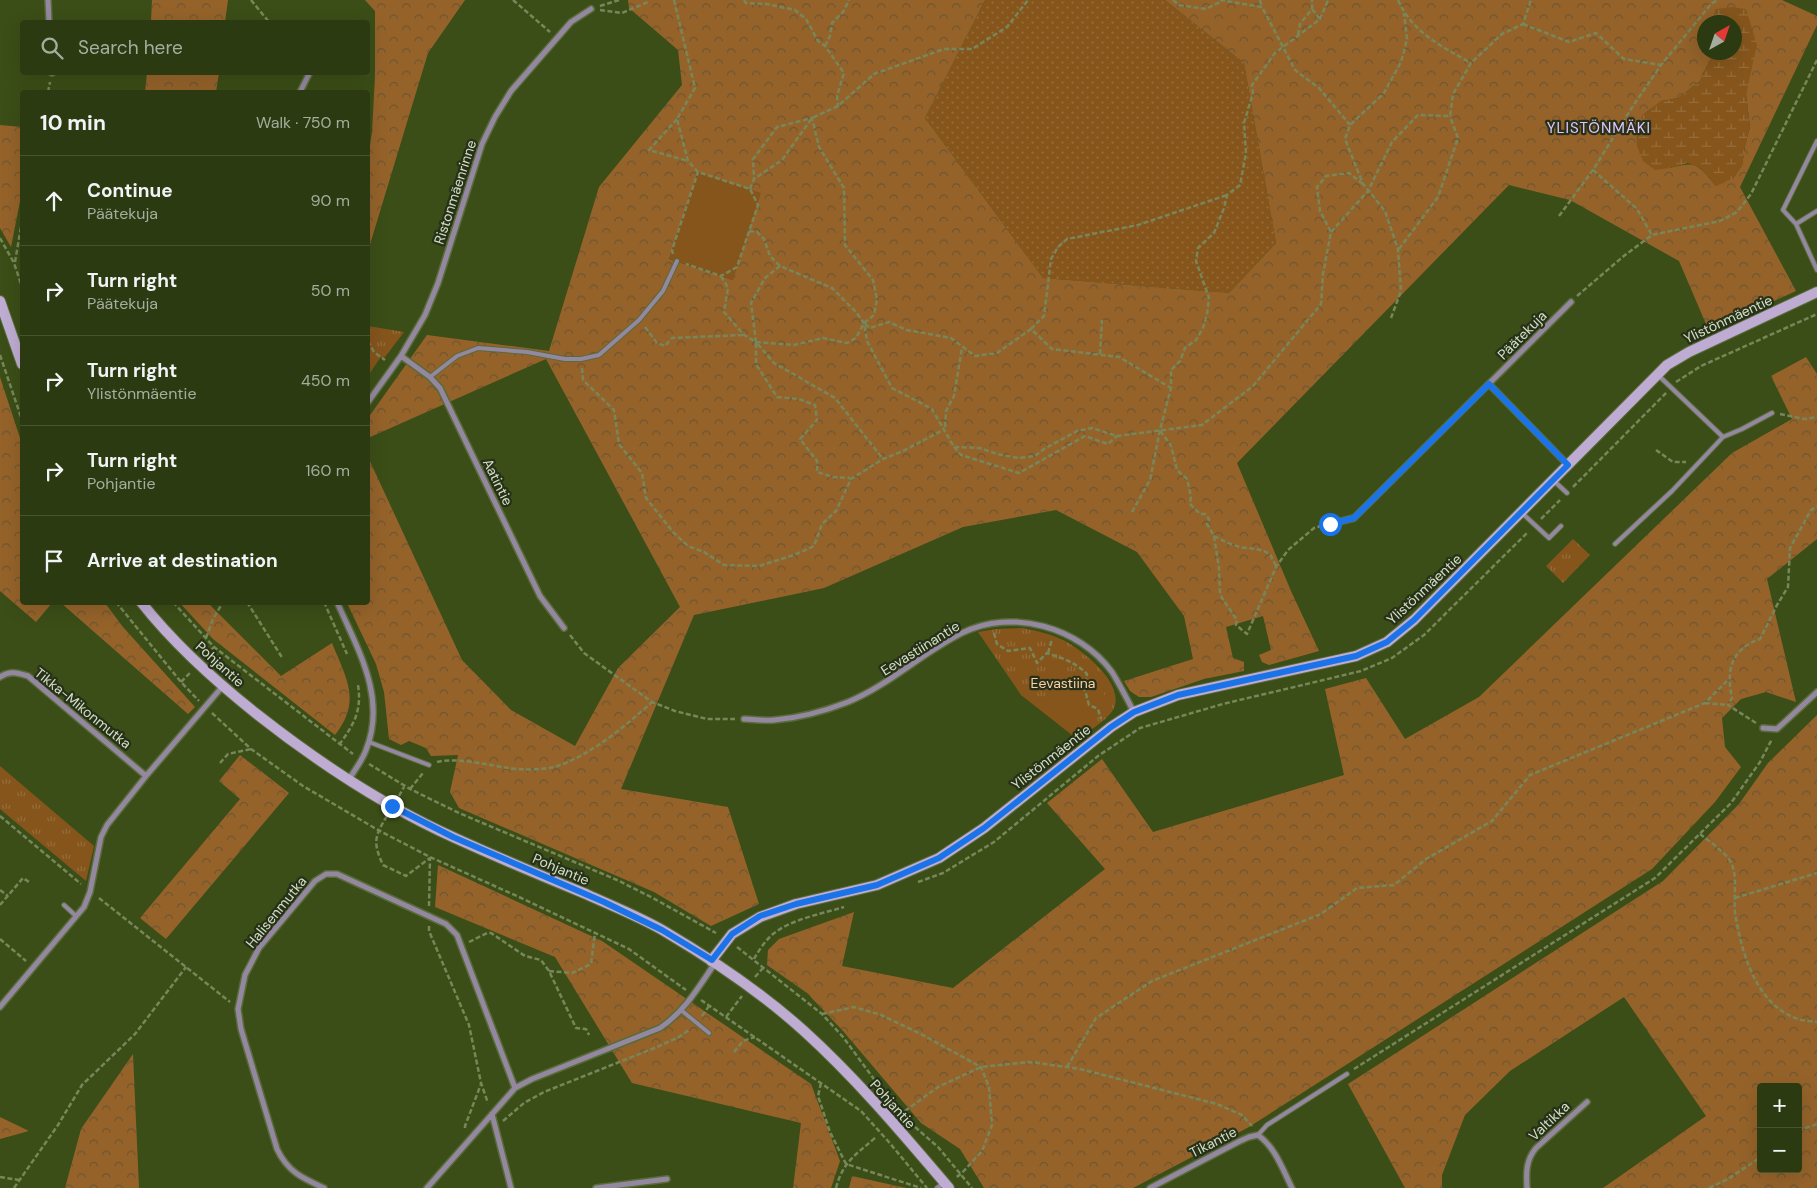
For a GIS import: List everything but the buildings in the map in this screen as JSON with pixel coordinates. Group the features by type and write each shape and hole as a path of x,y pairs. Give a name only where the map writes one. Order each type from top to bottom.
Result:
{"street":[{"path":"48,0 49,20"},
{"name":"Ristonmäenrinne","path":"370,399 401,356 425,315 438,283 482,144 495,117 511,91 571,22 591,9"},
{"path":"301,90 308,75"},
{"name":"Ylistönmäentie","path":"713,962 732,934 760,916 796,904 877,885 939,858 984,828 1111,727 1134,712 1178,695 1356,656 1387,642 1414,620 1667,365 1689,352 1817,292"},
{"path":"0,301 20,358"},
{"name":"Päätekuja","path":"1330,524 1354,518 1571,302"},
{"name":"Aatintie","path":"401,356 430,376 440,388 540,596 564,628"},
{"path":"1489,384 1568,465"},
{"name":"Pohjantie","path":"143,605 153,618 222,687 284,735 348,780 392,806 453,837 604,902 662,930 748,986 804,1031 869,1096 943,1186"},
{"path":"338,605 366,667 373,694 374,720 369,742 361,760 348,780"},
{"name":"Eevastiinantie","path":"744,719 772,720 804,715 848,702 888,681 963,632 992,624 1022,622 1067,635 1092,651 1111,672 1134,712"},
{"name":"Tikka-Mikonmutka","path":"0,677 6,673 16,672 28,676 146,776"},
{"path":"0,1007 84,907 90,892 101,836 107,825 222,687"},
{"path":"1763,728 1777,729 1817,692"},
{"name":"Halisenmutka","path":"324,1188 291,1170 282,1160 241,1029 238,1009 245,974 259,948 315,881 326,874 338,874 446,924 452,929 457,935 515,1088"},
{"path":"426,1188 515,1088 532,1079 660,1028 681,1010 693,995 713,962"},
{"name":"Valtikka","path":"1527,1188 1526,1170 1530,1156 1536,1148 1587,1102"},
{"path":"492,1114 511,1188"},
{"name":"Tikantie","path":"1150,1188 1249,1136 1258,1135 1271,1148 1292,1188"},
{"path":"596,1188 667,1179"}],"lane":[{"path":"1817,141 1783,210 1796,224 1817,270"},
{"path":"1796,224 1817,211"},
{"path":"430,376 457,356 478,348 527,352 565,359 599,355 639,320 663,291 677,261"},
{"path":"1658,375 1722,437"},
{"path":"1615,544 1700,462 1722,437 1772,413"},
{"path":"1554,481 1567,493"},
{"path":"1522,512 1549,538 1561,526"},
{"path":"369,742 429,765"},
{"path":"64,904 76,916"},
{"path":"681,1010 709,1033"},
{"path":"1258,1135 1267,1125 1347,1074"}],"path":[{"path":"252,0 267,20"},
{"path":"513,0 557,38"},
{"path":"591,9 619,0"},
{"path":"674,0 695,88 676,119 648,150 688,161"},
{"path":"744,0 746,3 767,4 795,10 806,19 818,41 826,46 844,73 837,96 838,106"},
{"path":"826,46 832,23 843,12 849,0"},
{"path":"750,189 754,179 753,159 777,127 812,118 838,106 874,74 944,49 972,49 1007,28 1028,0"},
{"path":"1173,0 1179,5 1206,9 1221,1 1262,7"},
{"path":"1260,0 1295,70 1318,88 1350,125"},
{"path":"1312,0 1312,9 1320,19"},
{"path":"749,231 757,232 764,239 770,256 780,266 832,288 870,328 888,322 907,330 951,338 975,356 997,353 1032,329 1044,316 1051,260 1058,246 1067,239 1138,225 1227,195 1240,185 1246,153 1244,124 1253,93 1252,85 1275,53 1320,19 1328,0"},
{"path":"1362,184 1345,139 1350,125 1384,93 1401,62 1407,40 1404,13 1398,0"},
{"path":"1398,249 1438,197 1458,138 1450,116 1453,94 1470,63 1502,34 1523,24 1531,0"},
{"path":"1559,216 1593,170 1661,65 1712,3 1718,0"},
{"path":"591,9 622,13 648,2"},
{"path":"1298,35 1300,24 1312,9"},
{"path":"1404,13 1430,40 1470,63"},
{"path":"1523,24 1569,42 1596,32 1624,59 1661,65"},
{"path":"1571,302 1625,255 1652,235 1720,222 1737,212 1751,194 1817,60"},
{"path":"954,447 980,448 1018,458 1035,456 1077,431 1092,428 1117,436 1202,425 1253,386 1321,304 1323,274 1331,232 1368,191 1392,142 1418,115 1450,116"},
{"path":"754,179 782,160 812,118"},
{"path":"756,342 794,345 823,338 847,343 856,338 864,323 874,316 877,299 873,280 845,244 844,188 819,147 812,118"},
{"path":"676,119 688,161 698,172 750,189 758,204 737,267 721,276"},
{"path":"1593,170 1637,209 1652,235"},
{"path":"698,172 672,250 677,261 721,276 728,288 724,312 744,335 756,342 774,362 835,398 882,459"},
{"path":"1331,232 1320,211 1317,187 1326,176 1349,173 1362,184 1385,210 1398,249 1401,291 1392,318"},
{"path":"1132,512 1150,480 1171,388 1171,370 1180,361 1186,348 1196,340 1203,328 1209,298 1196,261 1198,248 1214,233 1227,195"},
{"path":"14,263 20,232"},
{"path":"0,238 14,263 20,281"},
{"path":"780,266 766,278 751,303 756,342 756,364 777,397 799,399 815,405 816,420 800,439 817,461 817,472 833,477 851,478"},
{"path":"639,320 657,343 665,346 672,338 744,335"},
{"path":"1100,354 1102,320"},
{"path":"864,323 867,340 892,388 932,409 954,447 961,455 1019,473 1085,436 1108,444 1117,436"},
{"path":"1032,329 1052,349 1119,357 1171,388"},
{"path":"370,345 374,352 384,360"},
{"path":"945,429 946,410 954,396 962,348"},
{"path":"0,355 20,414"},
{"path":"581,358 583,380 614,410 619,444 642,473 646,498 673,532 688,546 704,552 724,565 759,566 794,556 814,546 822,524 836,511 851,478 882,459 903,451 945,429"},
{"path":"1772,413 1805,420 1817,417"},
{"path":"1160,430 1171,445 1177,470 1187,479 1191,496 1190,504 1200,514 1205,514 1209,519 1207,526 1214,536 1227,543 1245,548 1258,548 1270,554 1276,567"},
{"path":"1656,450 1673,462 1700,462"},
{"path":"1067,1067 1096,1018 1152,980 1321,914 1357,888 1394,885 1426,859 1492,821 1530,775 1705,703 1728,680 1735,656 1746,643 1760,639 1788,587 1790,548 1811,510 1817,506"},
{"path":"1214,536 1222,598 1233,612 1237,620 1236,625 1247,634 1276,567 1288,550 1314,528 1330,524"},
{"path":"118,605 181,682 251,749 303,786 378,830 430,857 630,949 861,1111 927,1188"},
{"path":"176,605 214,648 339,745 410,790 616,880 727,939 822,1014 843,1037 882,1091"},
{"path":"206,638 213,619 221,605"},
{"path":"249,605 283,659"},
{"path":"325,605 348,655"},
{"path":"992,624 997,644 1008,651 1030,648 1037,663 1048,653 1054,630"},
{"path":"564,628 584,653 652,702 707,719 744,719"},
{"path":"1048,653 1069,660 1087,674 1085,690 1089,705 1098,709"},
{"path":"339,745 359,713 360,695 357,680"},
{"path":"1728,680 1732,698 1728,704"},
{"path":"410,790 429,765 439,761 518,769 554,767 580,756 631,721 652,702"},
{"path":"1705,703 1728,704 1763,728"},
{"path":"1347,1074 1655,878 1731,803 1760,762 1777,729"},
{"path":"220,763 228,754 251,749"},
{"path":"0,816 90,892 238,1009"},
{"path":"378,830 375,847 383,865 395,872 406,876 430,857"},
{"path":"1700,834 1729,859 1734,872 1735,911 1745,957 1766,997 1784,1012 1798,1019 1817,1022"},
{"path":"430,857 429,931 469,1025 481,1083 492,1114"},
{"path":"1735,898 1817,873"},
{"path":"0,906 24,878 29,882"},
{"path":"0,890 8,896"},
{"path":"549,971 572,973 591,964 595,932"},
{"path":"461,946 487,933 491,933 524,956 541,960 549,971 576,1028 586,1029 589,1035"},
{"path":"0,939 34,967"},
{"path":"14,1188 58,1125 82,1086 135,1034 186,967"},
{"path":"726,1017 748,986"},
{"path":"496,1127 524,1103 544,1092 679,1037 696,1024 709,1006"},
{"path":"822,1014 854,1007 881,1015 922,1034 981,1067 989,1087 992,1125 982,1151 961,1174 943,1186"},
{"path":"734,1052 743,1041 755,1037"},
{"path":"905,1111 938,1087 981,1067 1031,1062 1067,1067 1216,1104 1242,1114 1258,1135"},
{"path":"468,1142 464,1126 481,1083"},
{"path":"821,1083 818,1096 830,1132 846,1164 921,1188"},
{"path":"1802,1130 1817,1124"},
{"path":"912,1125 938,1147 972,1188"},
{"path":"836,1188 846,1164 876,1137"},
{"path":"1709,1188 1716,1187 1757,1160"},
{"path":"0,1177 19,1180"}],"green space":[{"path":"152,0 228,0 225,20 151,20"},
{"path":"365,0 465,0 428,53 370,244 370,146 375,76 375,11"},
{"path":"628,0 985,0 925,118 1043,278 1229,293 1276,243 1244,63 1165,0 1782,0 1817,16 1817,25 1740,187 1796,291 1709,331 1679,261 1570,200 1509,185 1237,463 1291,591 1319,651 1269,665 1262,662 1259,655 1271,650 1263,616 1226,627 1233,658 1244,662 1244,671 1204,679 1151,697 1139,697 1130,691 1124,681 1193,659 1184,616 1137,552 1056,510 963,527 824,588 694,615 621,789 728,807 759,904 711,926 654,892 459,808 450,792 458,755 431,756 426,748 409,741 401,745 389,739 384,692 376,664 348,605 370,605 370,461 462,660 511,710 575,746 618,668 680,607 546,359 370,437 370,415 427,335 549,351 599,187 682,85 678,50 629,8","holes":["1716,9 1746,9 1749,78 1746,94 1750,127 1742,166 1716,186 1696,166 1686,164 1670,168 1661,101 1678,98 1700,81 1710,60 1697,60 1697,15 1714,15","698,172 733,280 669,259"]},
{"path":"985,0 1165,0 1244,63 1276,243 1229,293 1043,278 925,118"},
{"path":"1732,7 1746,9 1757,45 1746,94 1750,127 1742,166 1733,179 1716,186 1700,168 1688,163 1655,170 1643,161 1637,146 1636,128 1643,114 1661,101 1678,98 1700,81 1710,60 1742,60 1742,15 1714,15 1716,9"},
{"path":"147,75 219,75 216,90 145,90"},
{"path":"0,125 20,127 20,201 11,247 0,228"},
{"path":"698,172 761,193 733,280 669,259"},
{"path":"370,326 404,332 385,357 380,358 370,373"},
{"path":"1806,357 1817,374 1817,539 1767,579 1796,702 1766,692 1741,699 1722,718 1725,747 1741,767 1715,802 1652,869 1249,1127 1133,1188 984,1188 960,1149 921,1123 843,1031 807,993 767,965 768,950 779,939 854,912 842,966 953,988 1105,869 1047,803 1102,759 1153,832 1344,775 1325,689 1366,678 1405,739 1479,697 1732,453 1792,419 1771,376"},
{"path":"0,377 20,438 20,605 50,605 36,622 0,591"},
{"path":"1573,539 1590,555 1563,583 1546,566"},
{"path":"63,605 106,605 123,627 195,707 188,714"},
{"path":"182,605 210,605 281,676 332,643 346,679 350,700 343,723 335,735 213,639"},
{"name":"Eevastiina","path":"1023,628 1054,636 1071,645 1101,669 1114,690 1116,700 1110,714 1077,739 1021,695 978,632"},
{"path":"1090,671 1104,692 1105,701 1103,706 1068,727 1043,708"},
{"path":"1817,715 1817,1188 1603,1188 1706,1116 1624,997 1510,1071 1465,1115 1442,1175 1442,1188 1405,1188 1348,1084 1663,881 1739,804 1768,763"},
{"path":"240,755 289,793 166,939 140,918 240,799 219,781"},
{"path":"0,766 94,846 86,881 0,809"},
{"path":"438,865 602,941 811,1084 840,1161 831,1188 793,1188 801,1123 632,1083 555,957 435,907"},
{"path":"133,1054 139,1188 65,1188 81,1129"},
{"path":"0,1117 29,1131 0,1139"},
{"path":"852,1176 906,1188 849,1188"}],"district":[{"name":"YLISTÖNMÄKI","path":"1599,128"}],"route":[{"path":"392,806 453,837 604,902 662,930 712,960 732,934 760,916 796,904 877,885 939,858 984,828 1111,727 1134,712 1178,695 1257,676 1356,656 1387,642 1414,620 1568,465 1489,384 1354,518 1330,524"}]}
